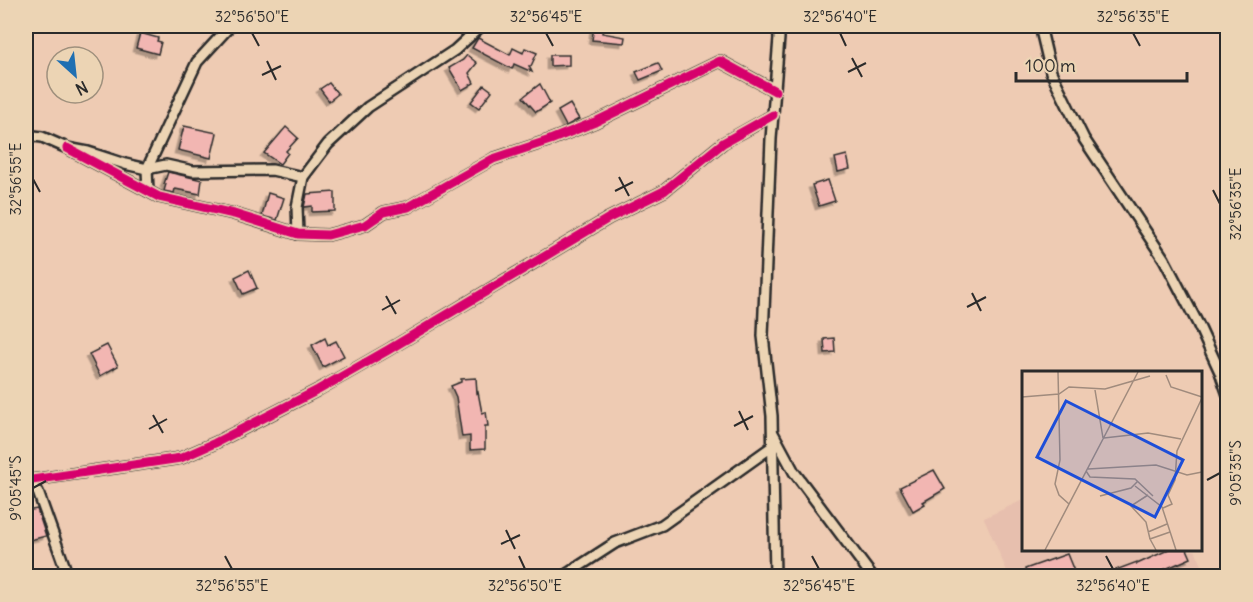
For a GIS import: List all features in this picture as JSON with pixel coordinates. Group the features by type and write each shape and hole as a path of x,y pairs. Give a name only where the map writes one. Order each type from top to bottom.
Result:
{"street":[{"path":"148,191 147,169 196,62 230,26"},
{"path":"298,234 297,207 303,177 328,144 368,107 455,50 481,26"},
{"path":"775,576 773,432 763,336 778,26"},
{"path":"1040,26 1051,72 1084,139 1164,259 1198,324 1220,372 1227,395"},
{"path":"26,135 42,137 67,148 159,197 234,214 298,234 328,236 365,225 384,212 408,207 493,159 594,122 720,61 775,91"},
{"path":"26,481 182,458 214,443 318,390 609,218 664,191 723,143 773,115"},
{"path":"67,148 147,169 166,165 192,171 272,170 303,177"},
{"path":"773,432 794,472 872,576"},
{"path":"564,576 615,543 662,525 773,446"},
{"path":"26,481 38,492 68,576"}],"shaded area":[{"path":"1022,500 1022,551 1195,551 1207,576 1009,576 984,518"}],"building":[{"path":"594,26 603,26 602,33 625,37 624,43 592,40"},
{"path":"140,33 158,38 157,41 161,42 158,54 136,48"},
{"path":"478,38 510,55 513,48 523,53 525,48 537,53 529,66 532,72 514,64 512,69 472,48"},
{"path":"467,55 477,63 469,73 474,83 462,90 449,68"},
{"path":"550,55 569,55 569,65 550,66"},
{"path":"658,63 662,71 640,80 636,72"},
{"path":"329,83 338,94 329,101 320,89"},
{"path":"540,84 550,103 536,112 523,97"},
{"path":"484,85 492,91 479,108 471,102"},
{"path":"570,104 579,119 566,126 558,111"},
{"path":"184,126 217,133 211,158 178,150"},
{"path":"286,127 298,138 286,151 288,153 280,164 264,153"},
{"path":"847,155 850,169 838,172 835,158"},
{"path":"168,172 202,180 200,194 175,189 174,193 164,191"},
{"path":"828,180 835,201 819,206 812,185"},
{"path":"335,192 335,211 312,212 312,206 304,207 307,194"},
{"path":"268,193 284,198 277,220 262,216"},
{"path":"249,270 257,288 243,294 235,277"},
{"path":"325,338 328,345 336,341 344,356 323,367 312,345"},
{"path":"834,338 835,352 825,353 824,339"},
{"path":"107,345 118,366 100,376 89,354"},
{"path":"476,378 482,413 486,412 488,426 485,426 485,449 470,450 470,436 462,437 456,397 451,386 461,382 461,379"},
{"path":"934,470 945,489 913,511 900,487"},
{"path":"37,509 46,536 26,541 26,511"},
{"path":"1166,551 1188,551 1191,558 1149,576 1100,576 1137,562 1137,564"},
{"path":"1067,554 1076,576 1027,576 1025,569"}],"cycle path":[{"path":"67,148 159,197 234,214 298,234 328,235 365,225 384,212 408,207 493,159 595,122 720,61 775,91"},
{"path":"26,479 181,458 215,443 318,390 609,218 664,191 723,143 773,115"}]}
